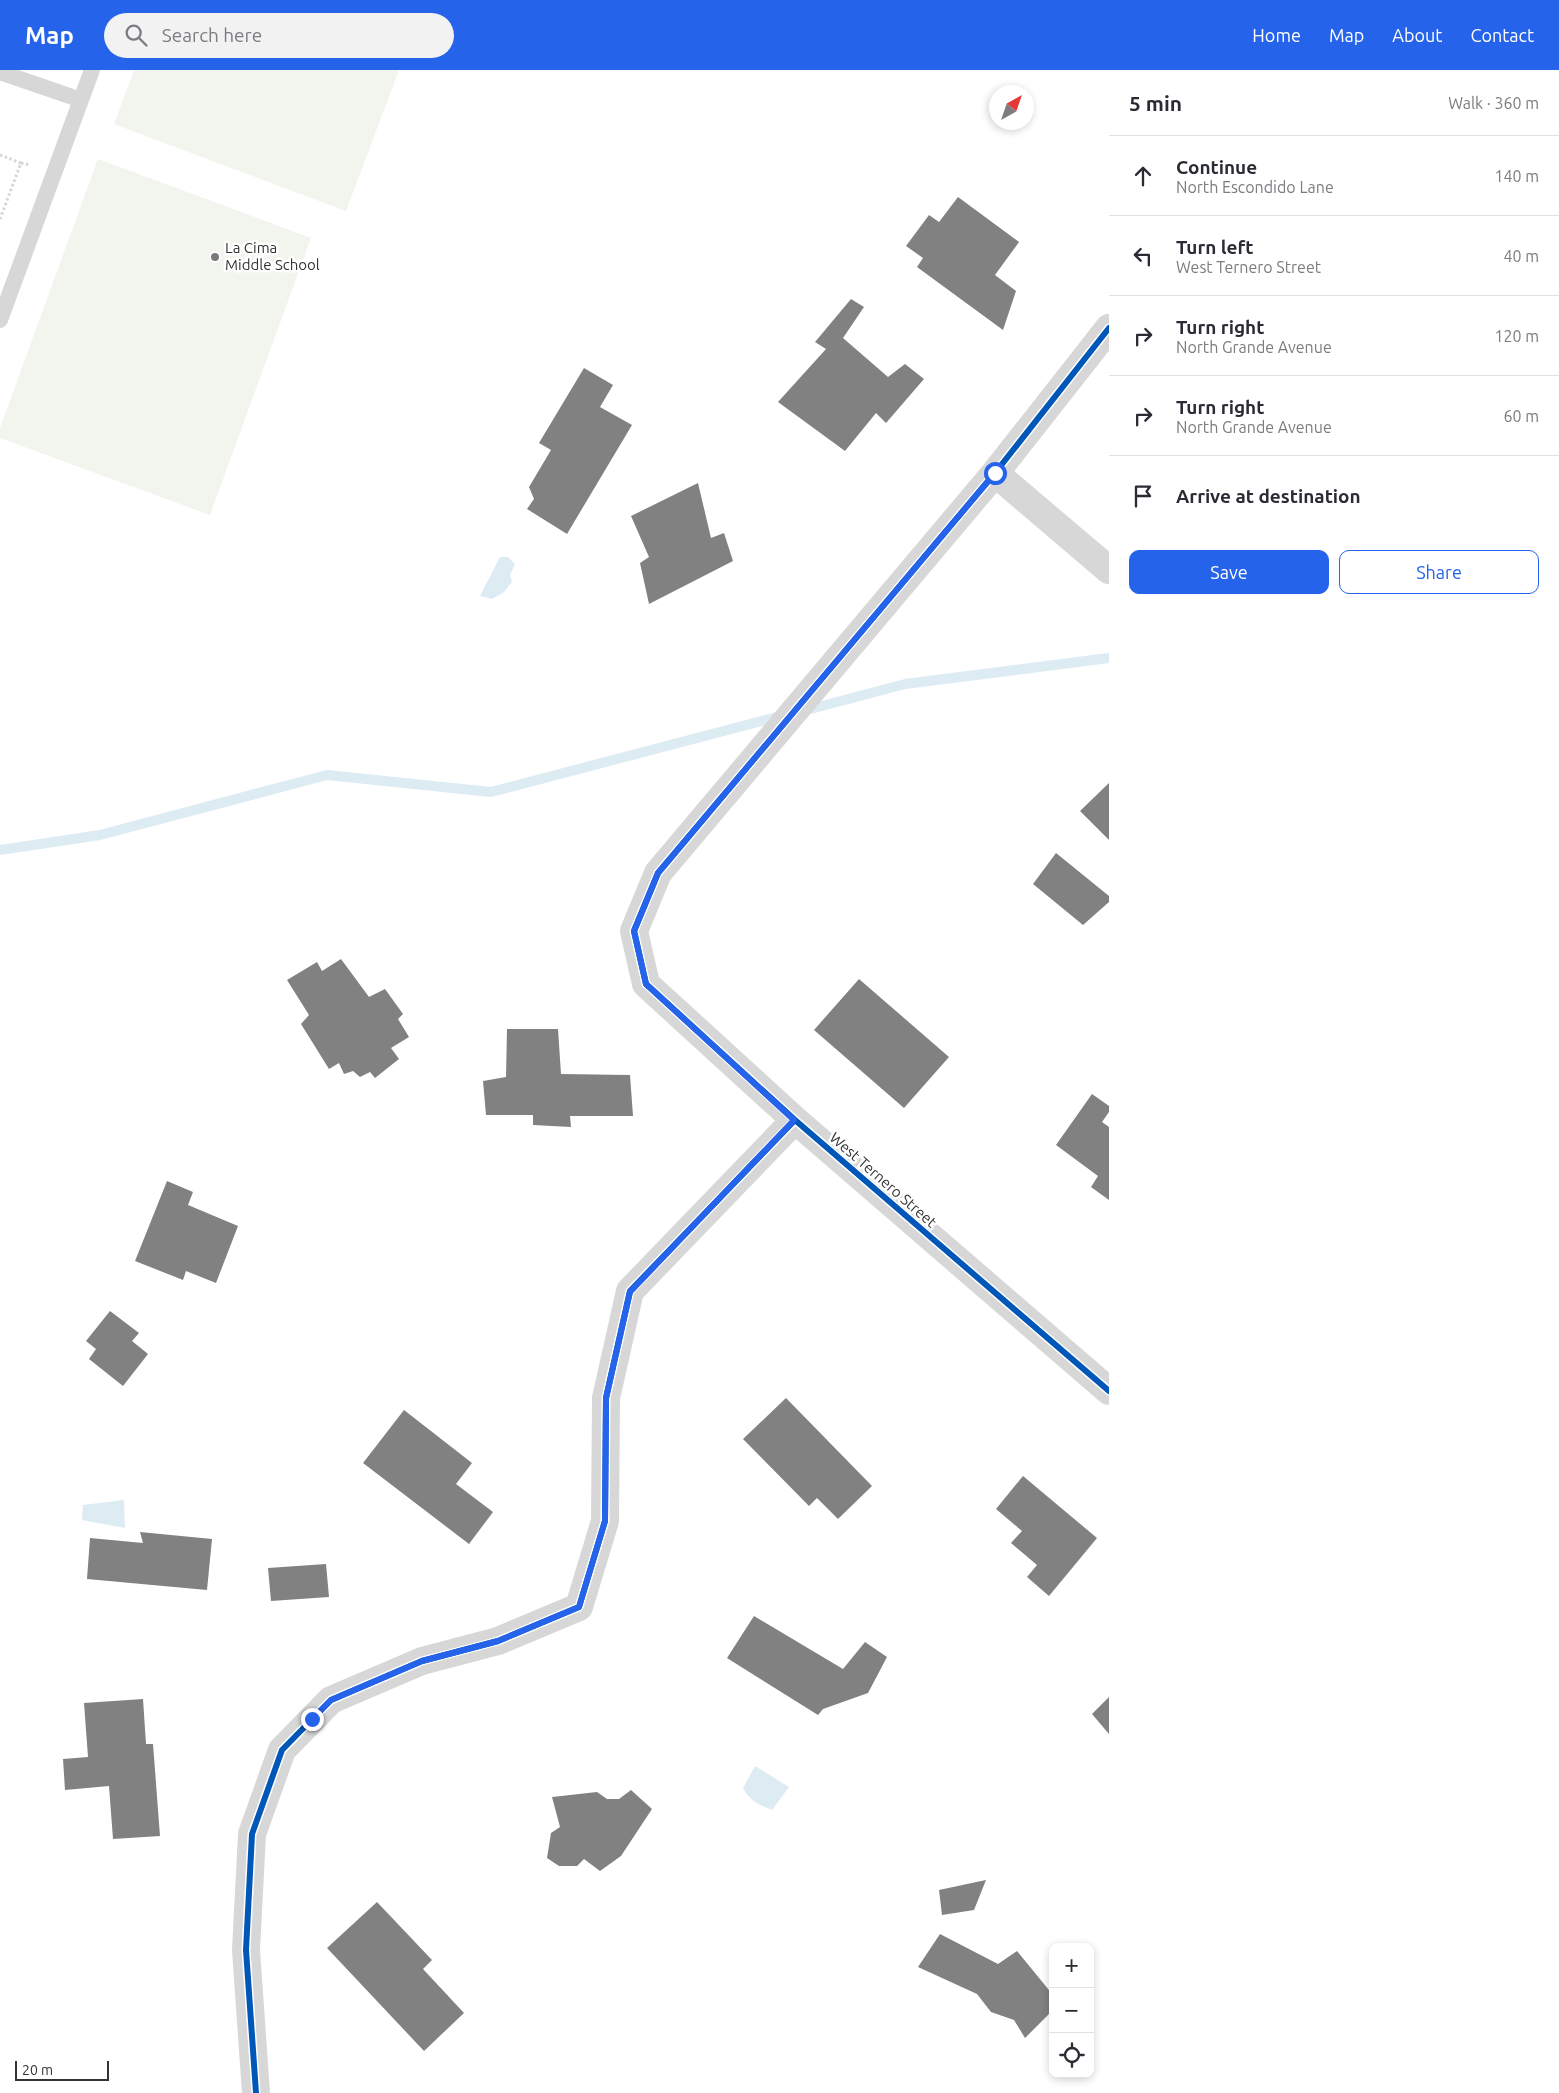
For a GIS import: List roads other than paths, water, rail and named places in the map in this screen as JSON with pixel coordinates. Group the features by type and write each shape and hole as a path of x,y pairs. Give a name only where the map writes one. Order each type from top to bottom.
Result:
{"street":[{"path":"1109,328 995,473 1109,570"},
{"name":"West Ternero Street","path":"995,473 658,873 634,931 646,984 794,1120 1109,1391"},
{"path":"256,2093 246,1950 252,1834 282,1750 331,1700 422,1661 498,1641 579,1607 605,1521 606,1398 630,1292 794,1120"}],"lane":[{"path":"0,320 92,70"},
{"path":"0,72 81,100"}],"waterway":[{"path":"803,711 905,684 1109,658"},
{"path":"0,850 100,835 327,775 491,792 781,716"}],"place":[{"name":"La Cima Middle School","path":"215,257"}]}
